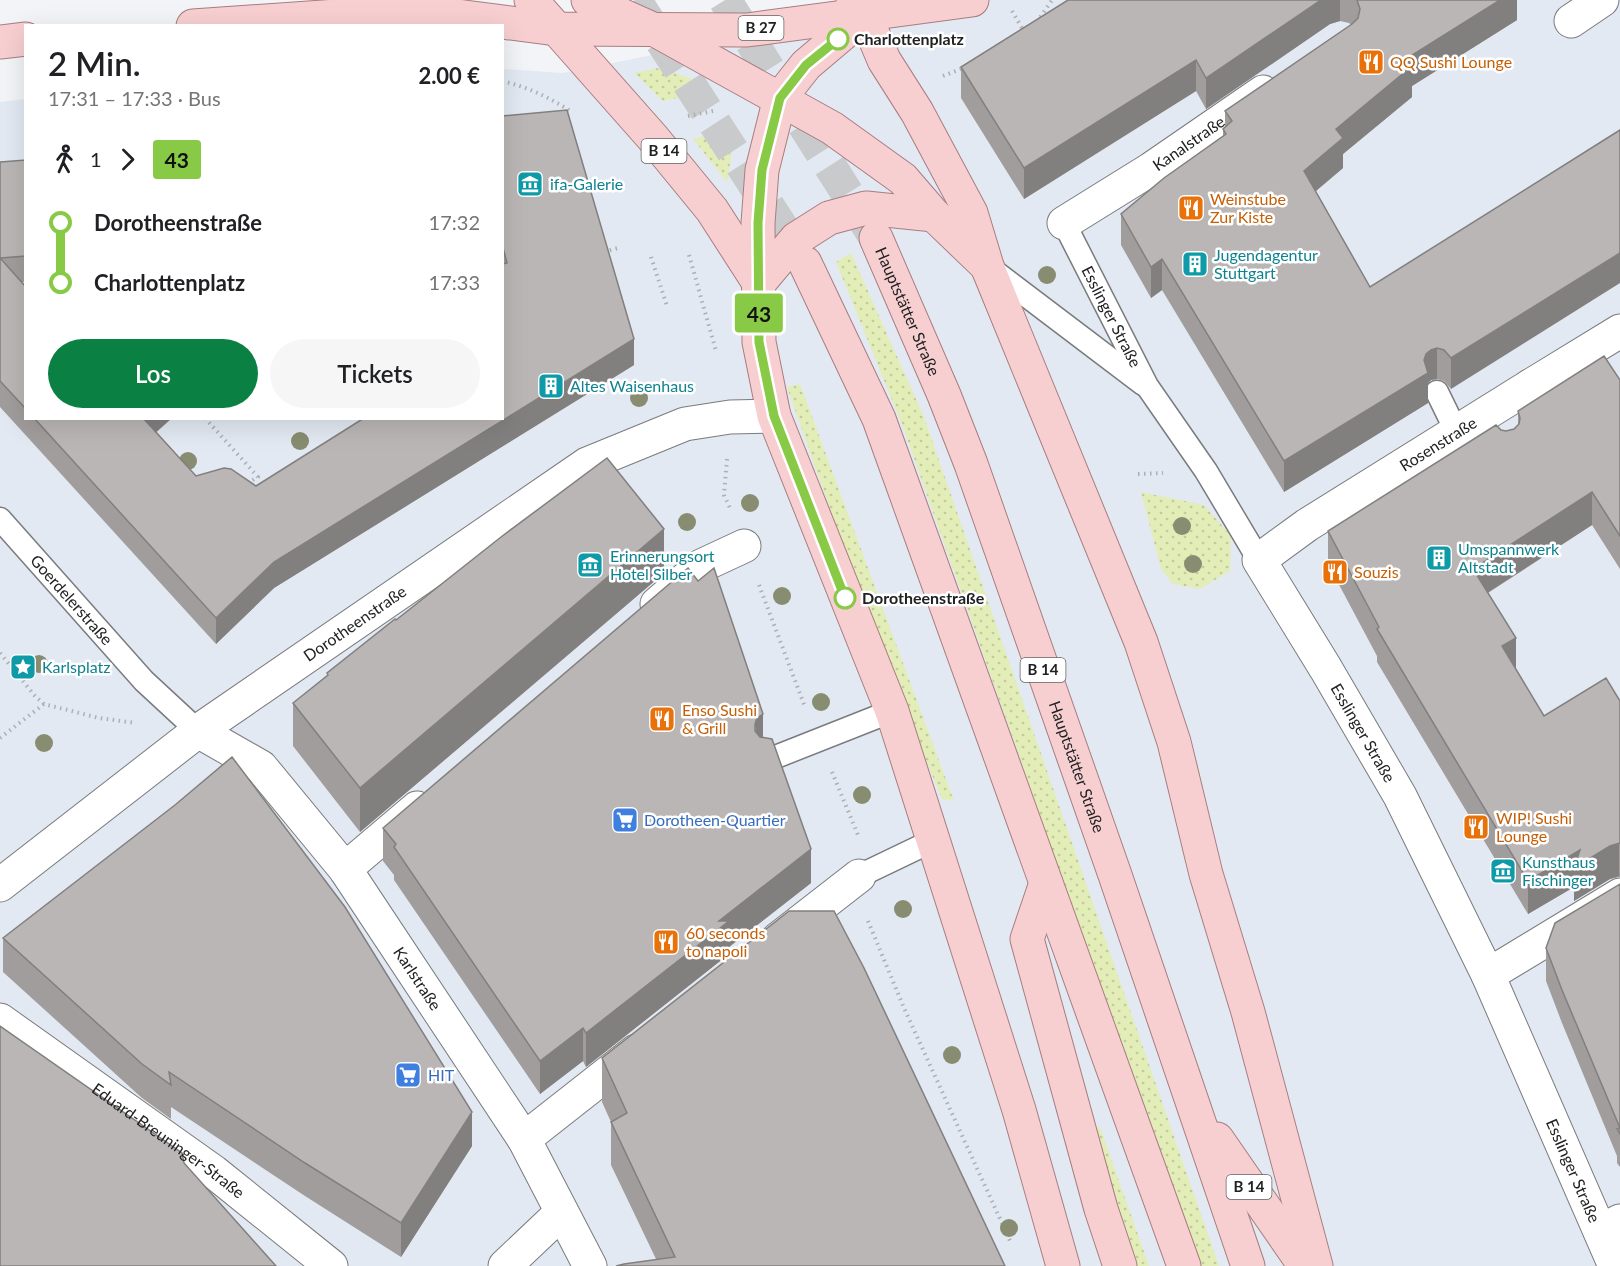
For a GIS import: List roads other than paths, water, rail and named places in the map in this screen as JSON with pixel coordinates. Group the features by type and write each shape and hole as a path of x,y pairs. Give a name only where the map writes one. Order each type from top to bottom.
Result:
{"main road":[{"name":"B 14","path":"531,0 653,138 712,210 759,283"},
{"name":"B 27","path":"588,0 657,31 832,128 903,179 934,215 987,266"},
{"name":"B 27","path":"794,0 866,5 972,0"},
{"name":"B 14","path":"866,5 884,60 916,112 971,213 987,266 1141,642 1174,742 1206,874 1248,1012 1316,1266"},
{"name":"B 27","path":"204,24 282,10 435,6 556,29 747,30 866,5"},
{"path":"866,5 806,65 780,98 762,170 758,223 759,342 774,416 892,711 1019,1110 1063,1266"},
{"path":"0,42 24,39"},
{"path":"759,283 796,239 829,218 866,208 934,215"},
{"name":"Hauptstätter Straße","path":"876,238 944,395 971,464 1115,874 1248,1266"},
{"path":"805,263 879,419 1184,1266"},
{"path":"1046,883 1027,939 1101,1209 1120,1266"},
{"name":"B 14","path":"1194,1107 1305,1266"}],"street":[{"path":"1571,21 1602,0"},
{"name":"Kanalstraße","path":"1064,223 1151,169 1283,79"},
{"name":"Rosenstraße","path":"1260,561 1307,525 1457,433 1491,424 1530,386 1620,331"},
{"name":"Dorotheenstraße","path":"0,885 198,730 587,464 685,424 730,417 774,416"},
{"path":"631,627 701,567 744,546"},
{"name":"Esslinger Straße","path":"1260,561 1400,796 1610,1226 1615,1266"},
{"name":"Karlstraße","path":"198,730 261,767 345,869 524,1139 590,1266"},
{"path":"345,869 444,785"},
{"path":"754,958 859,876"},
{"path":"1488,975 1620,895"},
{"name":"Eduard-Breuninger-Straße","path":"0,1020 214,1172 332,1266"},
{"path":"524,1139 662,1030"},
{"path":"505,1266 561,1213"}],"lane":[{"name":"Esslinger Straße","path":"1064,223 1147,386 1206,471 1260,561"},
{"path":"987,266 1147,386"},
{"path":"1437,392 1457,433"},
{"name":"Goerdelerstraße","path":"0,519 144,681 198,730"},
{"path":"768,760 892,711"},
{"path":"859,876 934,840"}],"tunnel":[{"path":"635,0 805,263"},
{"path":"725,0 873,234"}],"place":[{"name":"Charlottenplatz","path":"838,39"},
{"name":"QQ Sushi Lounge","path":"1371,62"},
{"name":"ifa-Galerie","path":"530,184"},
{"name":"Weinstube Zur Kiste","path":"1191,208"},
{"name":"Jugendagentur Stuttgart","path":"1195,264"},
{"name":"Altes Waisenhaus","path":"551,386"},
{"name":"Umspannwerk Altstadt","path":"1439,558"},
{"name":"Erinnerungsort Hotel Silber","path":"590,565"},
{"name":"Souzis","path":"1335,572"},
{"name":"Dorotheenstraße","path":"845,598"},
{"name":"Karlsplatz","path":"23,667"},
{"name":"Enso Sushi & Grill","path":"662,719"},
{"name":"Dorotheen-Quartier","path":"625,820"},
{"name":"WIP! Sushi Lounge","path":"1476,827"},
{"name":"Kunsthaus Fischinger","path":"1503,871"},
{"name":"60 seconds to napoli","path":"666,942"},
{"name":"HIT","path":"408,1075"}]}
